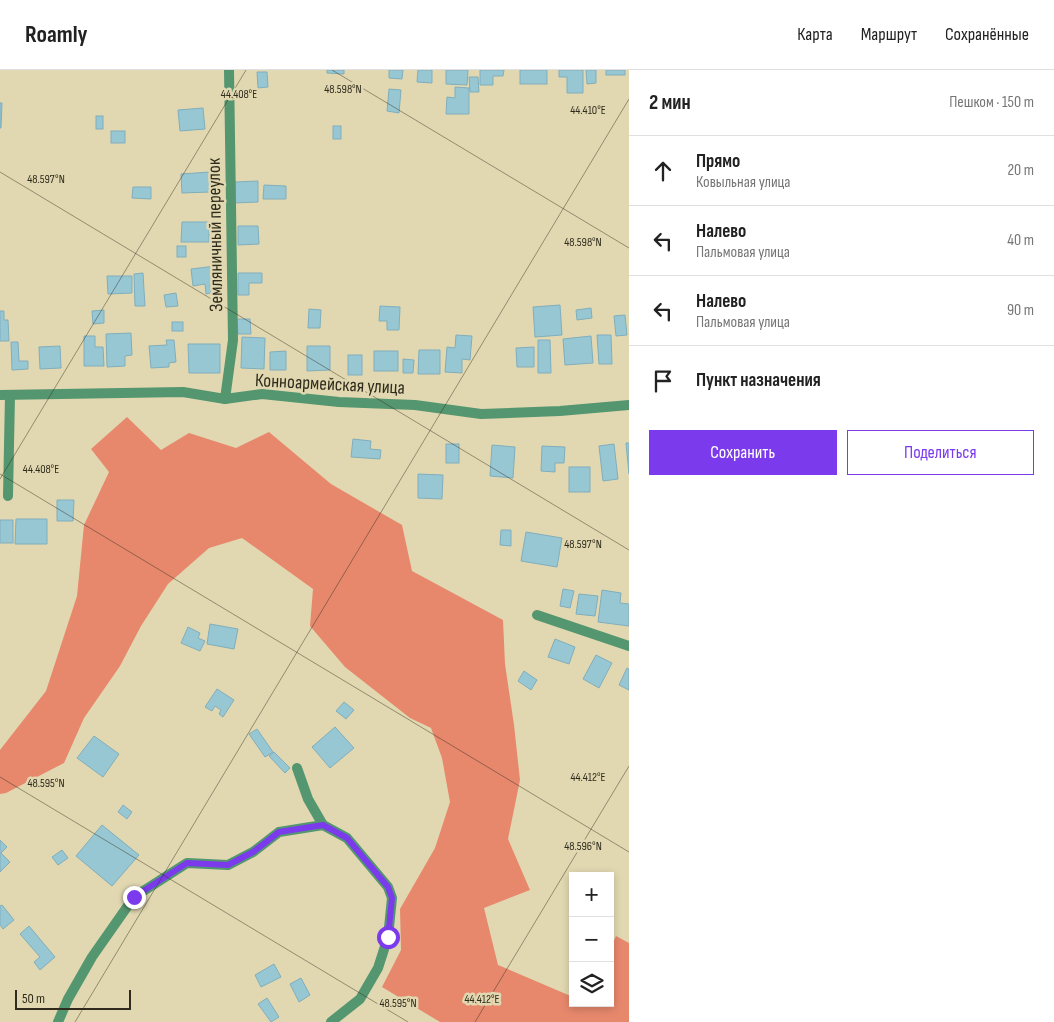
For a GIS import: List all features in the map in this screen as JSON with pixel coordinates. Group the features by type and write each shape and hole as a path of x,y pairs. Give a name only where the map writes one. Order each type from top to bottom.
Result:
{"street":[{"name":"Земляничный переулок","path":"225,399 233,340 229,70"},
{"name":"Конноармейская улица","path":"5,395 183,392 225,399 262,394 339,402 415,405 481,414 629,406"},
{"path":"5,395 8,496"},
{"path":"537,615 629,646"},
{"path":"297,768 308,799 323,825 347,838 388,887 392,898 388,937 378,968 360,999 331,1022"},
{"path":"58,1022 68,999 92,957 134,897 187,863 228,865 253,852 279,832 323,825"}],"shaded area":[{"path":"127,417 161,450 189,433 236,448 269,432 331,484 402,525 412,571 503,620 505,664 520,780 508,839 530,890 484,908 498,965 569,995 569,1007 614,1007 614,941 616,936 629,943 629,1022 440,1022 382,987 401,950 400,909 435,848 450,802 442,758 431,728 410,718 345,667 310,626 313,589 242,538 209,548 168,584 141,626 120,666 84,718 64,763 6,793 0,794 0,750 46,691 77,596 84,525 109,472 91,449"}],"building":[{"path":"327,70 344,70 344,74 327,73"},
{"path":"389,70 403,70 402,79 389,78"},
{"path":"418,70 432,70 432,83 417,82"},
{"path":"446,70 468,70 467,85 446,84"},
{"path":"480,70 504,70 503,76 493,76 493,85 480,85"},
{"path":"520,70 547,70 547,84 520,84"},
{"path":"559,70 583,70 583,93 567,93 567,77 559,77"},
{"path":"586,70 596,70 596,83 587,84"},
{"path":"606,70 625,70 625,75 606,75"},
{"path":"257,72 267,72 268,87 258,88"},
{"path":"469,77 478,77 479,92 470,92"},
{"path":"455,87 469,88 469,114 446,114 447,97 455,98"},
{"path":"389,89 401,90 399,113 387,111"},
{"path":"0,103 2,103 1,128 0,128"},
{"path":"203,108 205,129 180,131 178,110"},
{"path":"96,116 103,116 103,129 96,129"},
{"path":"333,126 341,126 341,139 333,139"},
{"path":"111,131 125,131 125,143 111,143"},
{"path":"210,172 211,192 182,193 181,174"},
{"path":"258,181 258,202 235,203 235,182"},
{"path":"264,185 286,186 286,199 263,199"},
{"path":"133,187 151,187 151,199 132,198"},
{"path":"182,222 209,222 209,242 181,242"},
{"path":"238,226 258,226 259,244 238,245"},
{"path":"177,246 186,246 186,257 177,257"},
{"path":"216,266 218,284 210,285 211,293 206,294 205,284 193,286 191,269"},
{"path":"143,273 145,306 135,306 134,274"},
{"path":"238,273 262,273 262,283 249,283 249,295 238,295"},
{"path":"107,276 132,276 132,293 108,294"},
{"path":"176,293 178,306 166,307 164,295"},
{"path":"560,305 562,335 535,337 533,307"},
{"path":"380,306 400,307 399,330 387,330 387,321 379,321"},
{"path":"591,308 592,318 577,320 576,310"},
{"path":"309,309 321,310 320,328 308,328"},
{"path":"104,310 104,323 93,324 92,311"},
{"path":"0,311 4,311 4,320 8,320 9,341 0,341"},
{"path":"625,315 627,335 616,336 614,316"},
{"path":"237,319 250,319 251,334 238,334"},
{"path":"172,322 183,322 183,331 172,331"},
{"path":"131,333 132,355 125,356 125,366 107,367 106,334"},
{"path":"456,335 472,336 470,360 462,359 462,373 445,372 447,347 455,348"},
{"path":"597,335 611,335 612,364 599,364"},
{"path":"84,336 95,336 95,347 103,347 104,366 84,366"},
{"path":"591,336 593,363 565,365 563,339"},
{"path":"242,337 265,338 264,369 241,368"},
{"path":"166,340 174,340 176,362 169,363 169,367 151,368 149,346 167,345"},
{"path":"538,340 550,340 551,373 538,373"},
{"path":"11,342 18,342 19,361 28,361 28,369 12,370"},
{"path":"188,344 220,344 220,373 189,373"},
{"path":"60,346 61,368 40,369 39,347"},
{"path":"307,346 330,346 330,370 307,371"},
{"path":"534,347 534,367 517,367 516,348"},
{"path":"419,350 440,350 440,374 418,374"},
{"path":"286,351 286,370 270,370 270,352"},
{"path":"374,351 398,351 398,371 374,371"},
{"path":"348,355 362,355 362,375 348,375"},
{"path":"403,359 414,360 413,373 403,373"},
{"path":"353,439 371,441 370,449 381,450 380,459 351,457"},
{"path":"626,443 629,443 629,474"},
{"path":"446,444 459,444 459,463 446,463"},
{"path":"614,444 618,479 603,481 599,446"},
{"path":"492,445 515,447 513,478 490,476"},
{"path":"542,446 565,447 564,463 555,463 555,472 541,471"},
{"path":"569,467 590,467 590,492 569,492"},
{"path":"418,474 443,475 442,499 418,498"},
{"path":"57,500 74,500 73,521 57,521"},
{"path":"16,519 47,519 47,544 15,544"},
{"path":"0,520 13,520 13,543 0,543"},
{"path":"501,530 511,530 511,546 500,545"},
{"path":"526,532 562,538 557,567 521,561"},
{"path":"563,589 574,591 570,608 560,606"},
{"path":"602,590 621,593 620,603 629,604 629,626 598,622"},
{"path":"579,594 598,596 595,616 576,614"},
{"path":"210,624 238,629 234,649 207,644"},
{"path":"188,627 200,633 198,638 205,641 200,651 181,643"},
{"path":"555,639 575,647 569,664 548,657"},
{"path":"596,655 612,663 599,688 583,679"},
{"path":"627,668 629,669 629,690 619,685"},
{"path":"524,671 537,680 531,690 518,681"},
{"path":"217,689 234,700 223,717 219,714 221,710 215,706 212,711 205,707"},
{"path":"344,702 354,710 346,719 336,711"},
{"path":"335,727 354,748 330,768 312,747"},
{"path":"257,729 273,752 265,757 249,734"},
{"path":"94,736 119,754 103,777 77,758"},
{"path":"274,752 290,768 285,773 269,756"},
{"path":"123,805 132,812 127,819 118,812"},
{"path":"102,825 139,855 112,886 76,856"},
{"path":"0,840 7,847 1,853 10,862 0,872"},
{"path":"62,850 68,858 58,865 52,857"},
{"path":"2,905 14,920 3,929 0,925 0,906"},
{"path":"29,926 55,957 40,970 34,962 40,957 20,934"},
{"path":"274,964 281,977 261,987 255,975"},
{"path":"301,978 310,995 299,1002 290,984"},
{"path":"267,998 279,1017 271,1022 258,1004"}],"route":[{"path":"134,897 187,863 228,865 253,852 279,832 323,825 347,838 388,887 392,898 388,937"}]}
